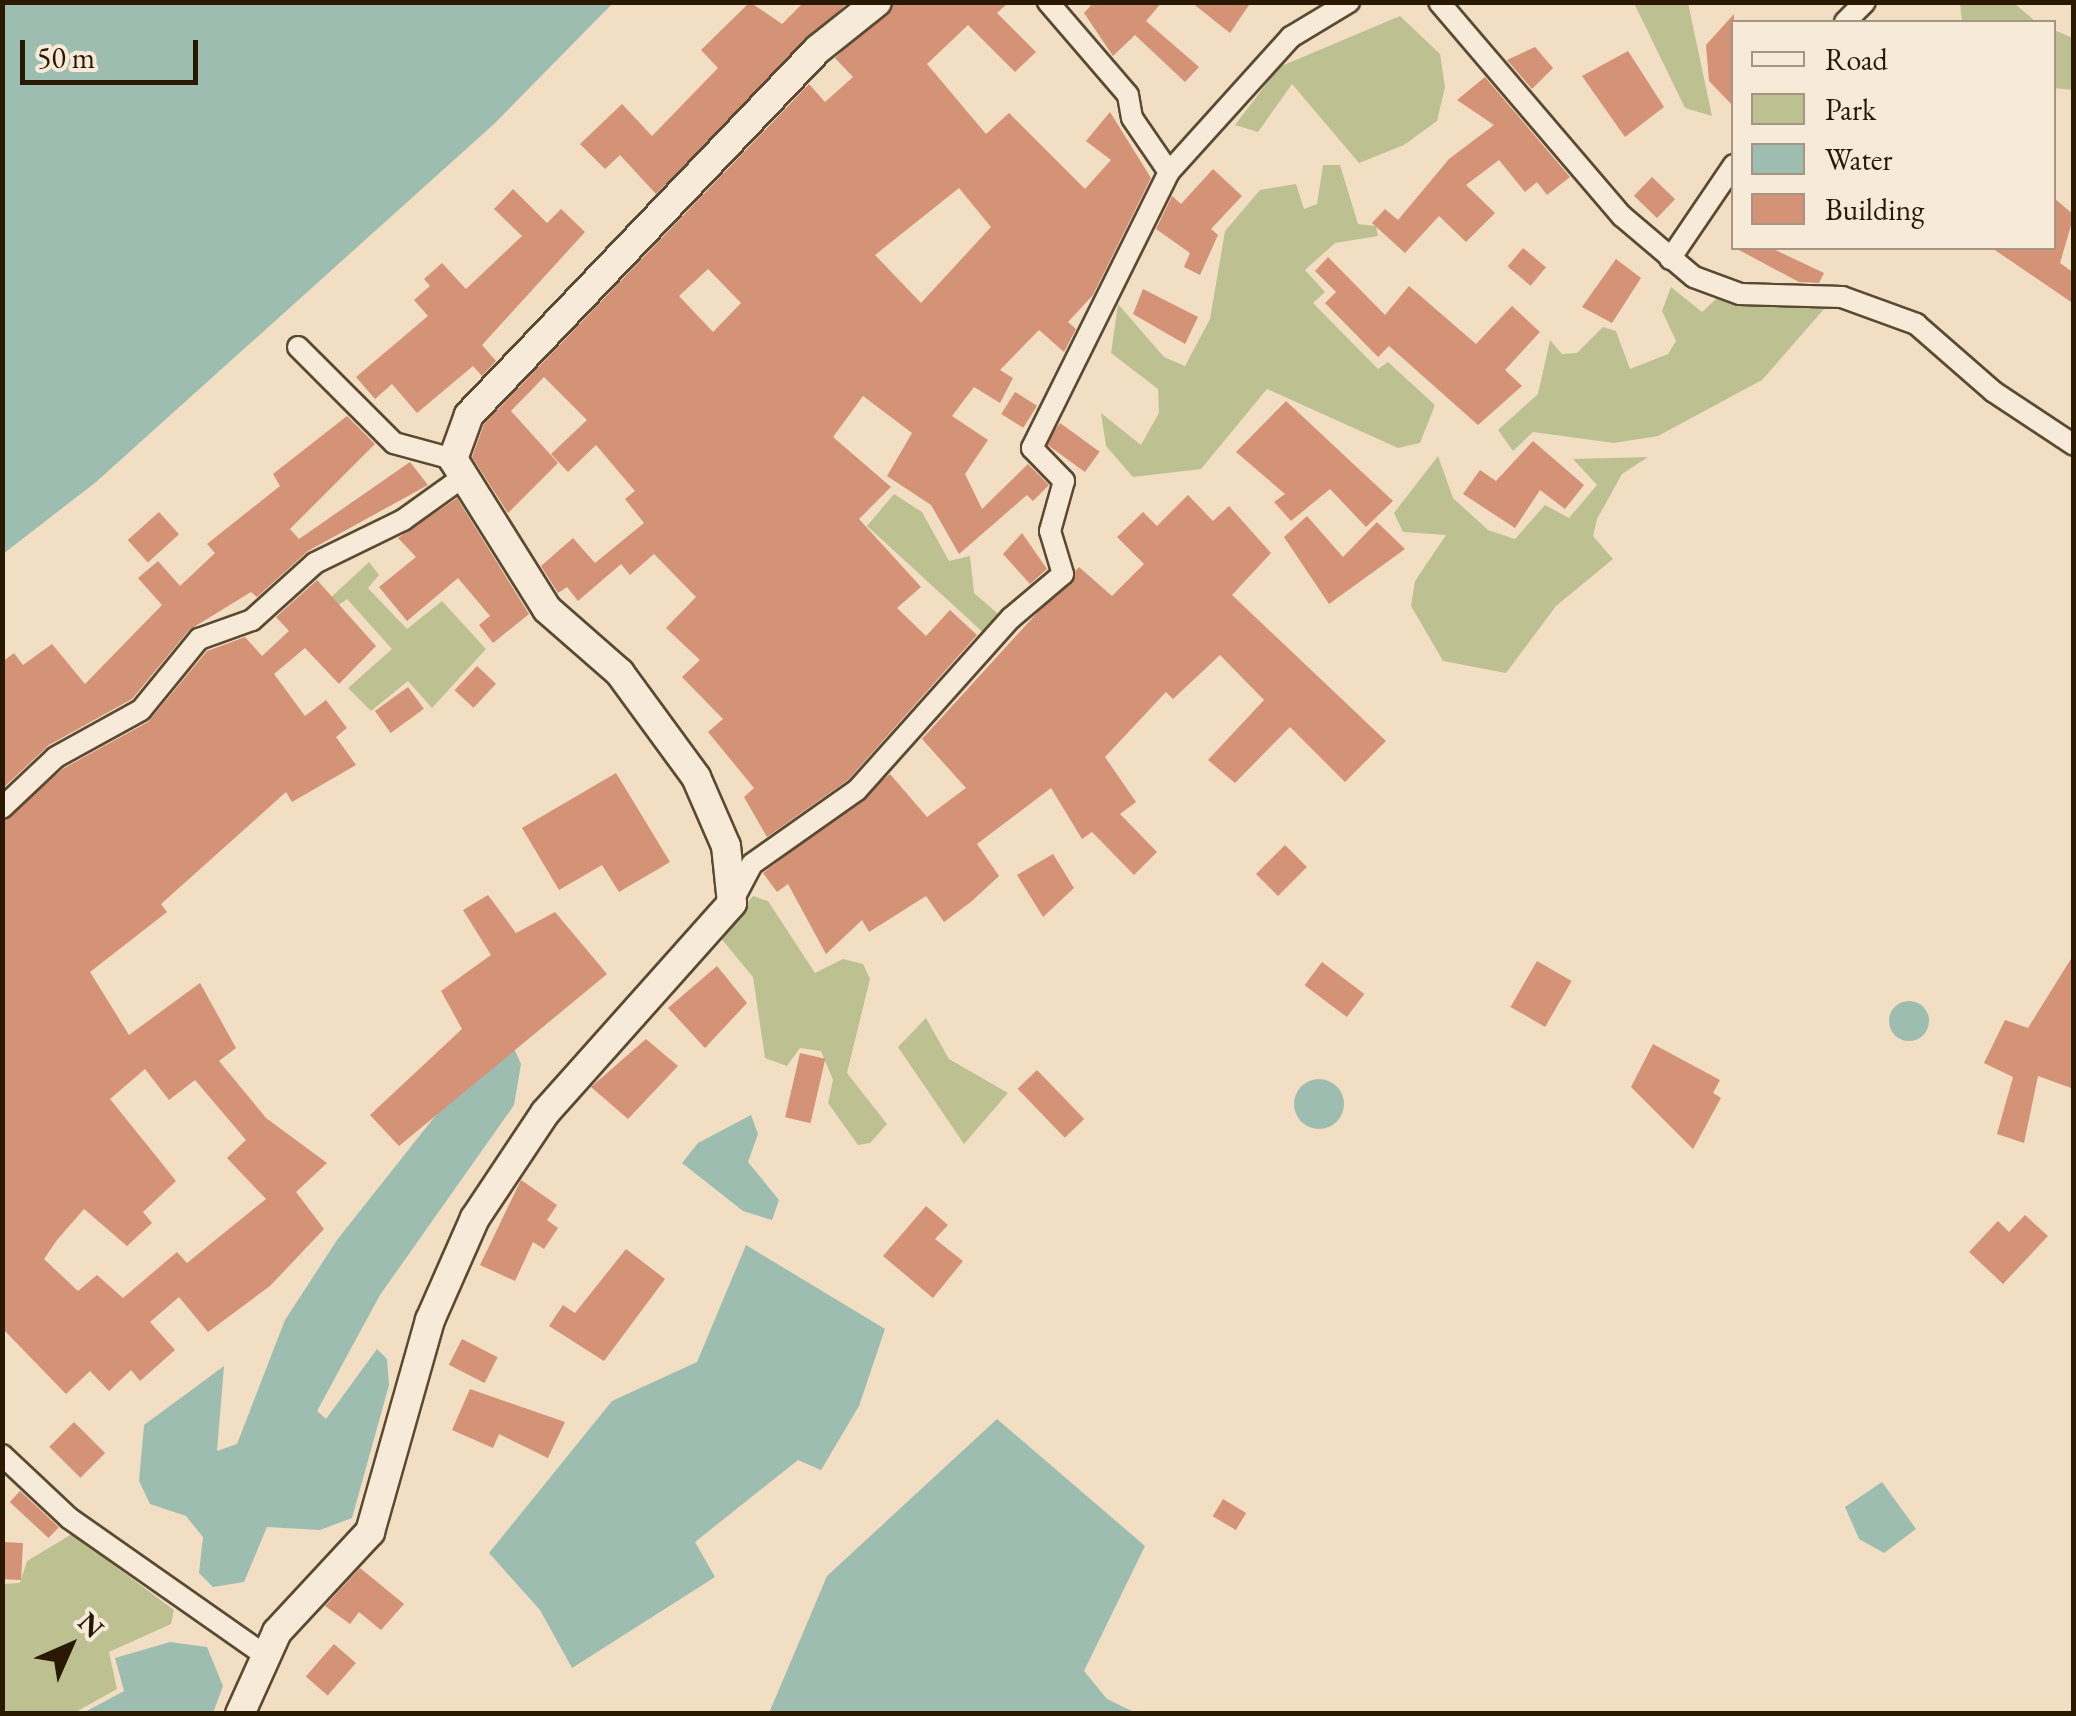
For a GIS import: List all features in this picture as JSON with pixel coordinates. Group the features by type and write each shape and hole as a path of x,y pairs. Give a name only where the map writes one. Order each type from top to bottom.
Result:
{"street":[{"path":"2,808 56,757 141,710 199,639 252,620 315,563 338,558 458,468 468,415 818,48 877,2"},
{"path":"1048,2 1128,95 1132,118 1169,172"},
{"path":"240,1714 263,1654 370,1532 430,1320 475,1218 545,1113 732,903 752,864 857,790 1011,618 1062,574 1050,531 1064,481 1032,448 1169,172 1291,37 1349,2"},
{"path":"1439,2 1670,259 1718,289 1842,297 1916,324 1994,392 2074,445"},
{"path":"1847,20 1865,2"},
{"path":"1670,259 1731,169"},
{"path":"298,347 394,443 458,468 546,609 620,673 696,777 726,846 732,903"},
{"path":"2,1454 69,1518 263,1654"}],"green space":[{"path":"1634,3 1688,3 1712,116 1685,108"},
{"path":"1960,3 2014,3 2034,20 1962,20"},
{"path":"1400,16 1440,54 1445,87 1437,121 1404,145 1359,163 1292,84 1258,132 1235,125 1279,67"},
{"path":"2056,31 2073,38 2073,90 2056,88"},
{"path":"1323,165 1340,165 1358,224 1376,226 1378,236 1335,243 1305,270 1325,292 1313,303 1378,369 1388,362 1435,405 1420,443 1398,448 1267,389 1201,469 1133,477 1106,446 1101,413 1141,445 1159,413 1158,389 1111,353 1118,304 1164,357 1185,366 1210,319 1225,231 1260,190 1296,184 1304,209 1317,204"},
{"path":"1671,287 1702,312 1716,299 1824,309 1762,380 1658,436 1614,443 1533,432 1513,451 1498,430 1538,394 1550,340 1562,354 1577,353 1603,327 1616,331 1630,369 1668,354 1676,341 1662,311"},
{"path":"1438,456 1453,498 1488,530 1515,539 1545,505 1569,518 1597,485 1573,459 1648,457 1622,474 1597,519 1593,536 1613,559 1556,606 1506,673 1443,661 1411,606 1415,581 1446,535 1403,532 1394,513"},
{"path":"894,494 922,512 949,561 970,556 974,593 1004,619 987,636 867,526"},
{"path":"369,562 379,575 368,588 407,629 442,601 486,649 432,708 408,681 371,711 348,688 392,649 347,599 332,610 326,602"},
{"path":"753,896 768,901 815,973 843,959 863,964 870,979 847,1073 887,1124 870,1143 858,1145 828,1103 833,1080 821,1051 800,1048 787,1066 765,1058 753,977 719,936"},
{"path":"926,1018 949,1059 1008,1093 964,1144 898,1047"},
{"path":"72,1534 174,1610 171,1624 109,1652 117,1689 74,1713 3,1713 3,1584 20,1583 27,1561"}],"water":[{"path":"3,2 613,3 494,124 96,482 3,554"},
{"path":"1909,1001 1923,1007 1929,1021 1923,1035 1909,1041 1895,1035 1889,1021 1895,1007"},
{"path":"512,1044 521,1064 514,1105 380,1295 317,1411 326,1419 377,1349 387,1359 389,1385 352,1518 320,1530 267,1527 244,1582 213,1587 199,1573 203,1537 186,1516 150,1504 139,1481 144,1425 224,1366 217,1451 237,1444 285,1320 337,1240 489,1048"},
{"path":"1319,1079 1337,1086 1344,1104 1337,1122 1319,1129 1301,1122 1294,1104 1301,1086"},
{"path":"751,1115 758,1134 748,1162 779,1200 772,1220 743,1211 682,1163 698,1143"},
{"path":"746,1245 885,1329 859,1406 821,1470 798,1460 695,1542 715,1577 572,1668 540,1610 489,1553 612,1401 697,1362"},
{"path":"997,1419 1145,1546 1084,1671 1107,1699 1136,1713 769,1713 827,1576"},
{"path":"1882,1482 1916,1529 1884,1553 1859,1539 1845,1507"},
{"path":"170,1642 207,1647 223,1686 213,1713 83,1713 124,1691 115,1658"}],"building":[{"path":"750,2 782,24 804,2 848,2 656,194 620,155 605,169 580,144 622,104 652,136 718,68 701,50"},
{"path":"894,2 1009,2 997,13 1036,52 1015,72 968,25 927,64 986,134 1009,113 1085,189 1111,160 1086,141 1110,112 1151,178 1093,295 1068,322 1076,329 1064,352 1039,330 1000,370 1013,378 1000,403 974,387 952,416 988,440 965,474 982,509 1028,464 1049,485 1033,501 1027,495 959,554 931,505 887,476 912,433 863,396 833,437 891,487 859,519 921,587 897,608 926,636 950,610 977,635 848,780 767,837 744,797 754,788 708,732 723,719 682,677 700,660 666,628 696,597 654,554 630,575 621,564 578,601 567,587 558,593 541,566 573,538 595,563 644,523 625,499 635,491 596,445 568,472 551,454 587,420 544,377 511,411 558,463 508,513 472,457 484,424 809,84 825,102 853,77 835,58","holes":["959,188 991,227 921,303 875,255","708,269 741,303 713,332 679,296"]},
{"path":"1094,2 1162,2 1146,21 1199,67 1185,82 1135,35 1113,56 1084,13"},
{"path":"1191,2 1251,2 1230,33"},
{"path":"1734,14 1731,104 1709,81 1706,45"},
{"path":"1535,47 1553,68 1532,89 1507,60"},
{"path":"1628,51 1664,107 1625,137 1582,76"},
{"path":"1485,77 1570,177 1547,195 1537,182 1525,192 1499,160 1466,185 1495,213 1466,242 1439,216 1405,253 1372,223 1385,209 1398,220 1449,159 1494,125 1457,100"},
{"path":"1213,169 1242,196 1211,229 1218,235 1200,275 1184,267 1190,253 1156,229 1172,196 1181,204"},
{"path":"1652,177 1675,199 1657,218 1634,196"},
{"path":"513,189 547,223 561,209 585,232 482,345 496,361 482,376 473,366 417,413 392,384 375,399 356,377 428,316 414,300 430,286 424,279 442,263 466,289 522,236 494,209"},
{"path":"2056,200 2074,215 2060,263 2074,273 2074,304 1995,250 2056,250"},
{"path":"1523,248 1546,267 1531,286 1508,266"},
{"path":"1739,250 1775,250 1824,273 1819,283 1799,282"},
{"path":"1328,257 1385,315 1409,286 1476,344 1512,306 1540,332 1505,370 1522,386 1478,425 1389,346 1378,357 1325,303 1336,292 1315,271"},
{"path":"1616,259 1641,278 1612,323 1582,307"},
{"path":"1143,289 1198,317 1185,344 1133,314"},
{"path":"1015,392 1037,406 1023,428 1001,414"},
{"path":"1286,401 1393,501 1366,527 1330,489 1291,521 1274,502 1285,494 1236,452"},
{"path":"347,416 375,444 290,529 299,539 410,462 428,485 308,551 257,597 251,592 189,630 132,699 49,745 2,789 2,662 14,653 23,665 52,644 85,684 162,605 138,578 158,561 180,586 215,553 207,544 280,486 273,474"},
{"path":"1060,423 1100,452 1085,472 1045,443"},
{"path":"1533,441 1584,485 1565,509 1540,490 1515,528 1463,494 1480,470 1496,481"},
{"path":"1188,495 1213,521 1229,506 1271,553 1232,595 1386,741 1345,782 1290,727 1235,783 1208,760 1264,700 1220,655 1173,699 1166,692 1105,757 1136,802 1120,814 1157,852 1134,875 1092,832 1082,839 1051,788 977,844 999,876 944,922 926,896 869,932 862,920 826,954 788,884 777,892 763,873 890,774 927,817 966,788 922,739 1079,567 1112,596 1144,564 1117,537 1143,512 1157,526"},
{"path":"457,498 529,614 493,643 479,625 490,616 458,578 407,621 379,587 416,557 398,538"},
{"path":"159,512 179,534 148,562 128,540"},
{"path":"1307,516 1343,557 1377,522 1405,549 1329,604 1284,537"},
{"path":"1022,533 1047,569 1030,584 1003,554"},
{"path":"317,580 376,646 339,684 305,648 274,674 305,716 326,700 347,728 336,737 356,765 292,802 286,792 161,904 167,912 90,972 129,1035 200,983 236,1048 219,1061 266,1118 327,1163 296,1192 324,1229 270,1286 208,1332 179,1297 150,1322 175,1350 140,1381 131,1370 109,1391 90,1371 66,1394 2,1328 2,821 64,768 148,722 207,651 245,637 262,656 289,631 276,617","holes":["145,1069 169,1100 195,1080 246,1140 227,1158 266,1199 187,1263 177,1252 123,1298 97,1275 78,1291 44,1259 84,1209 127,1246 152,1223 143,1212 176,1181 110,1099"]},
{"path":"477,666 496,684 474,708 454,690"},
{"path":"408,687 424,709 391,733 375,711"},
{"path":"616,773 670,862 619,892 602,865 559,890 522,828"},
{"path":"1285,845 1307,867 1278,896 1256,874"},
{"path":"1053,854 1074,888 1043,917 1017,875"},
{"path":"488,895 516,933 555,912 607,974 399,1146 370,1115 462,1029 441,991 491,955 463,910"},
{"path":"2074,954 2074,1089 2038,1076 2024,1143 1997,1134 2013,1077 1984,1063 2005,1020 2028,1028"},
{"path":"1537,961 1572,981 1545,1027 1510,1007"},
{"path":"1322,962 1364,994 1347,1017 1305,985"},
{"path":"717,966 747,1003 705,1048 668,1008"},
{"path":"646,1039 678,1066 628,1119 591,1087"},
{"path":"1653,1044 1720,1080 1713,1093 1721,1098 1693,1149 1631,1087"},
{"path":"800,1053 825,1059 810,1123 785,1117"},
{"path":"1037,1070 1084,1119 1065,1138 1018,1089"},
{"path":"521,1180 557,1205 547,1220 558,1228 544,1249 533,1242 515,1281 480,1265"},
{"path":"926,1206 948,1225 935,1239 963,1261 933,1298 883,1256"},
{"path":"2025,1215 2048,1236 2003,1284 1969,1252 1998,1221 2009,1232"},
{"path":"626,1249 665,1279 604,1361 549,1326 563,1305 575,1313"},
{"path":"462,1339 498,1357 484,1383 449,1365"},
{"path":"470,1389 565,1422 548,1458 499,1434 493,1448 452,1430"},
{"path":"74,1422 105,1453 80,1478 49,1447"},
{"path":"20,1491 59,1527 49,1538 10,1502"},
{"path":"1223,1499 1246,1513 1236,1530 1213,1516"},
{"path":"2,1542 23,1543 21,1580 2,1579"},
{"path":"360,1568 404,1604 381,1630 359,1612 350,1624 325,1606"},
{"path":"334,1644 356,1663 328,1695 306,1676"}]}
